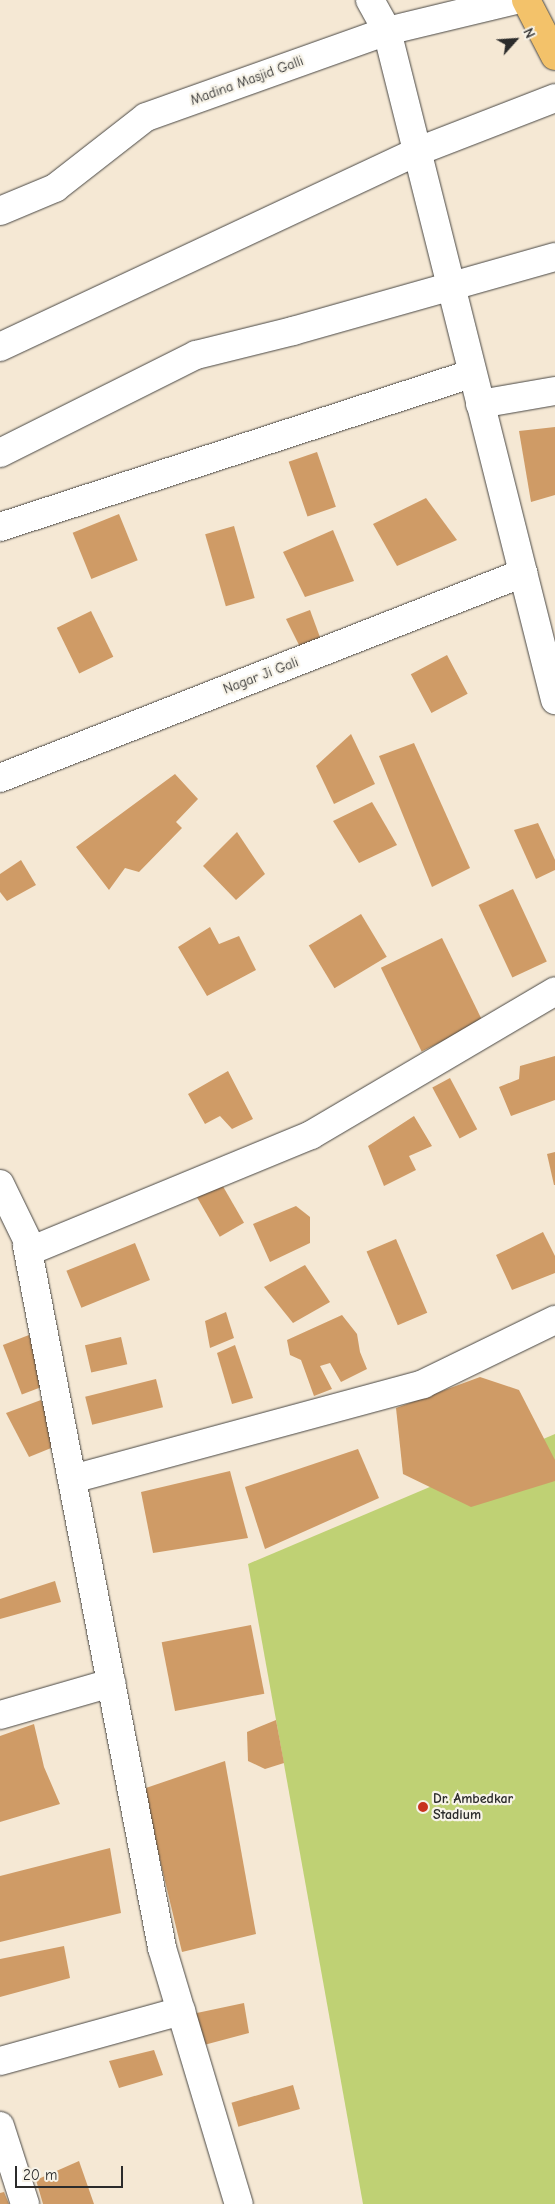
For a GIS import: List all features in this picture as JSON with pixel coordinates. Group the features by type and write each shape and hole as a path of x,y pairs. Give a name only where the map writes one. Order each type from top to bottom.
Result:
{"highway":[{"path":"526,0 555,56"}],"street":[{"path":"370,0 387,31 555,700"},
{"name":"Madina Masjid Galli","path":"0,211 55,188 146,117 387,31 516,0"},
{"path":"0,347 416,152 555,98"},
{"path":"0,453 196,355 293,331 555,257"},
{"path":"0,527 472,374"},
{"path":"480,404 555,391"},
{"name":"Nagar Ji Gali","path":"0,778 523,573"},
{"path":"32,1250 311,1134 555,991"},
{"path":"0,1184 32,1250"},
{"path":"32,1250 27,1246 162,1948 239,2204"},
{"path":"72,1479 423,1384 555,1320"},
{"path":"0,1715 111,1683"},
{"path":"0,2061 181,2012"},
{"path":"0,2126 25,2204"}],"green space":[{"name":"Dr. Ambedkar Stadium","path":"555,1434 555,2204 363,2204 248,1564"}],"building":[{"path":"555,427 555,495 531,502 519,431"},
{"path":"317,452 336,507 308,517 289,462"},
{"path":"426,498 457,540 397,566 373,524"},
{"path":"119,514 138,560 91,579 73,533"},
{"path":"234,526 255,598 226,606 205,534"},
{"path":"333,530 354,581 305,597 283,552"},
{"path":"310,610 321,640 301,649 286,619"},
{"path":"91,611 113,657 79,673 57,628"},
{"path":"447,655 468,694 431,713 411,674"},
{"path":"351,734 375,784 334,804 316,766"},
{"path":"414,743 470,868 432,887 379,756"},
{"path":"175,774 198,799 176,822 182,828 139,872 125,868 109,890 76,847"},
{"path":"372,802 397,845 359,863 333,821"},
{"path":"538,823 555,860 555,870 536,879 514,830"},
{"path":"237,832 265,874 236,900 203,866"},
{"path":"21,860 36,885 7,901 0,892 0,874"},
{"path":"513,889 547,962 512,978 479,905"},
{"path":"361,914 387,957 334,988 309,945"},
{"path":"210,927 219,944 239,936 256,970 207,996 178,947"},
{"path":"442,938 483,1022 422,1051 381,968"},
{"path":"555,1056 555,1100 511,1116 499,1087 519,1079 520,1066"},
{"path":"228,1071 253,1119 232,1129 220,1116 205,1124 188,1094"},
{"path":"450,1078 477,1129 460,1139 432,1087"},
{"path":"414,1116 432,1146 409,1156 416,1170 384,1186 368,1146"},
{"path":"555,1152 555,1185 554,1185 547,1154"},
{"path":"217,1176 244,1223 220,1237 193,1190"},
{"path":"296,1206 310,1217 310,1243 270,1262 253,1224"},
{"path":"543,1232 555,1256 555,1273 512,1290 496,1255"},
{"path":"396,1239 427,1313 398,1325 367,1252"},
{"path":"135,1243 150,1280 81,1308 66,1271"},
{"path":"305,1265 330,1302 293,1323 264,1287"},
{"path":"226,1312 234,1338 210,1348 205,1321"},
{"path":"342,1315 357,1334 360,1352 367,1369 341,1382 330,1363 320,1366 332,1389 314,1396 301,1360 290,1355 287,1340"},
{"path":"29,1335 48,1384 22,1395 3,1345"},
{"path":"121,1337 127,1364 91,1373 85,1345"},
{"path":"235,1345 253,1398 232,1404 217,1353"},
{"path":"480,1377 519,1390 555,1460 555,1481 471,1507 403,1474 396,1408"},
{"path":"156,1379 163,1407 92,1425 85,1397"},
{"path":"41,1400 61,1444 29,1457 6,1413"},
{"path":"358,1449 379,1498 265,1549 245,1487"},
{"path":"230,1471 248,1538 153,1553 141,1492"},
{"path":"55,1581 61,1602 0,1619 0,1599"},
{"path":"251,1625 264,1694 175,1711 162,1642"},
{"path":"276,1720 284,1763 265,1769 248,1761 247,1732"},
{"path":"34,1724 44,1767 60,1804 0,1822 0,1736"},
{"path":"225,1761 256,1934 182,1952 143,1789"},
{"path":"110,1848 121,1913 0,1942 0,1876"},
{"path":"64,1946 70,1978 0,1997 0,1959"},
{"path":"244,2003 249,2033 204,2045 192,2014"},
{"path":"154,2050 163,2075 119,2088 109,2061"},
{"path":"293,2085 300,2109 238,2127 231,2103"},
{"path":"79,2161 94,2204 43,2204 36,2180"},
{"path":"4,2192 9,2204 0,2204 0,2193"}],"place":[{"name":"Dr. Ambedkar Stadium","path":"423,1807"}]}
